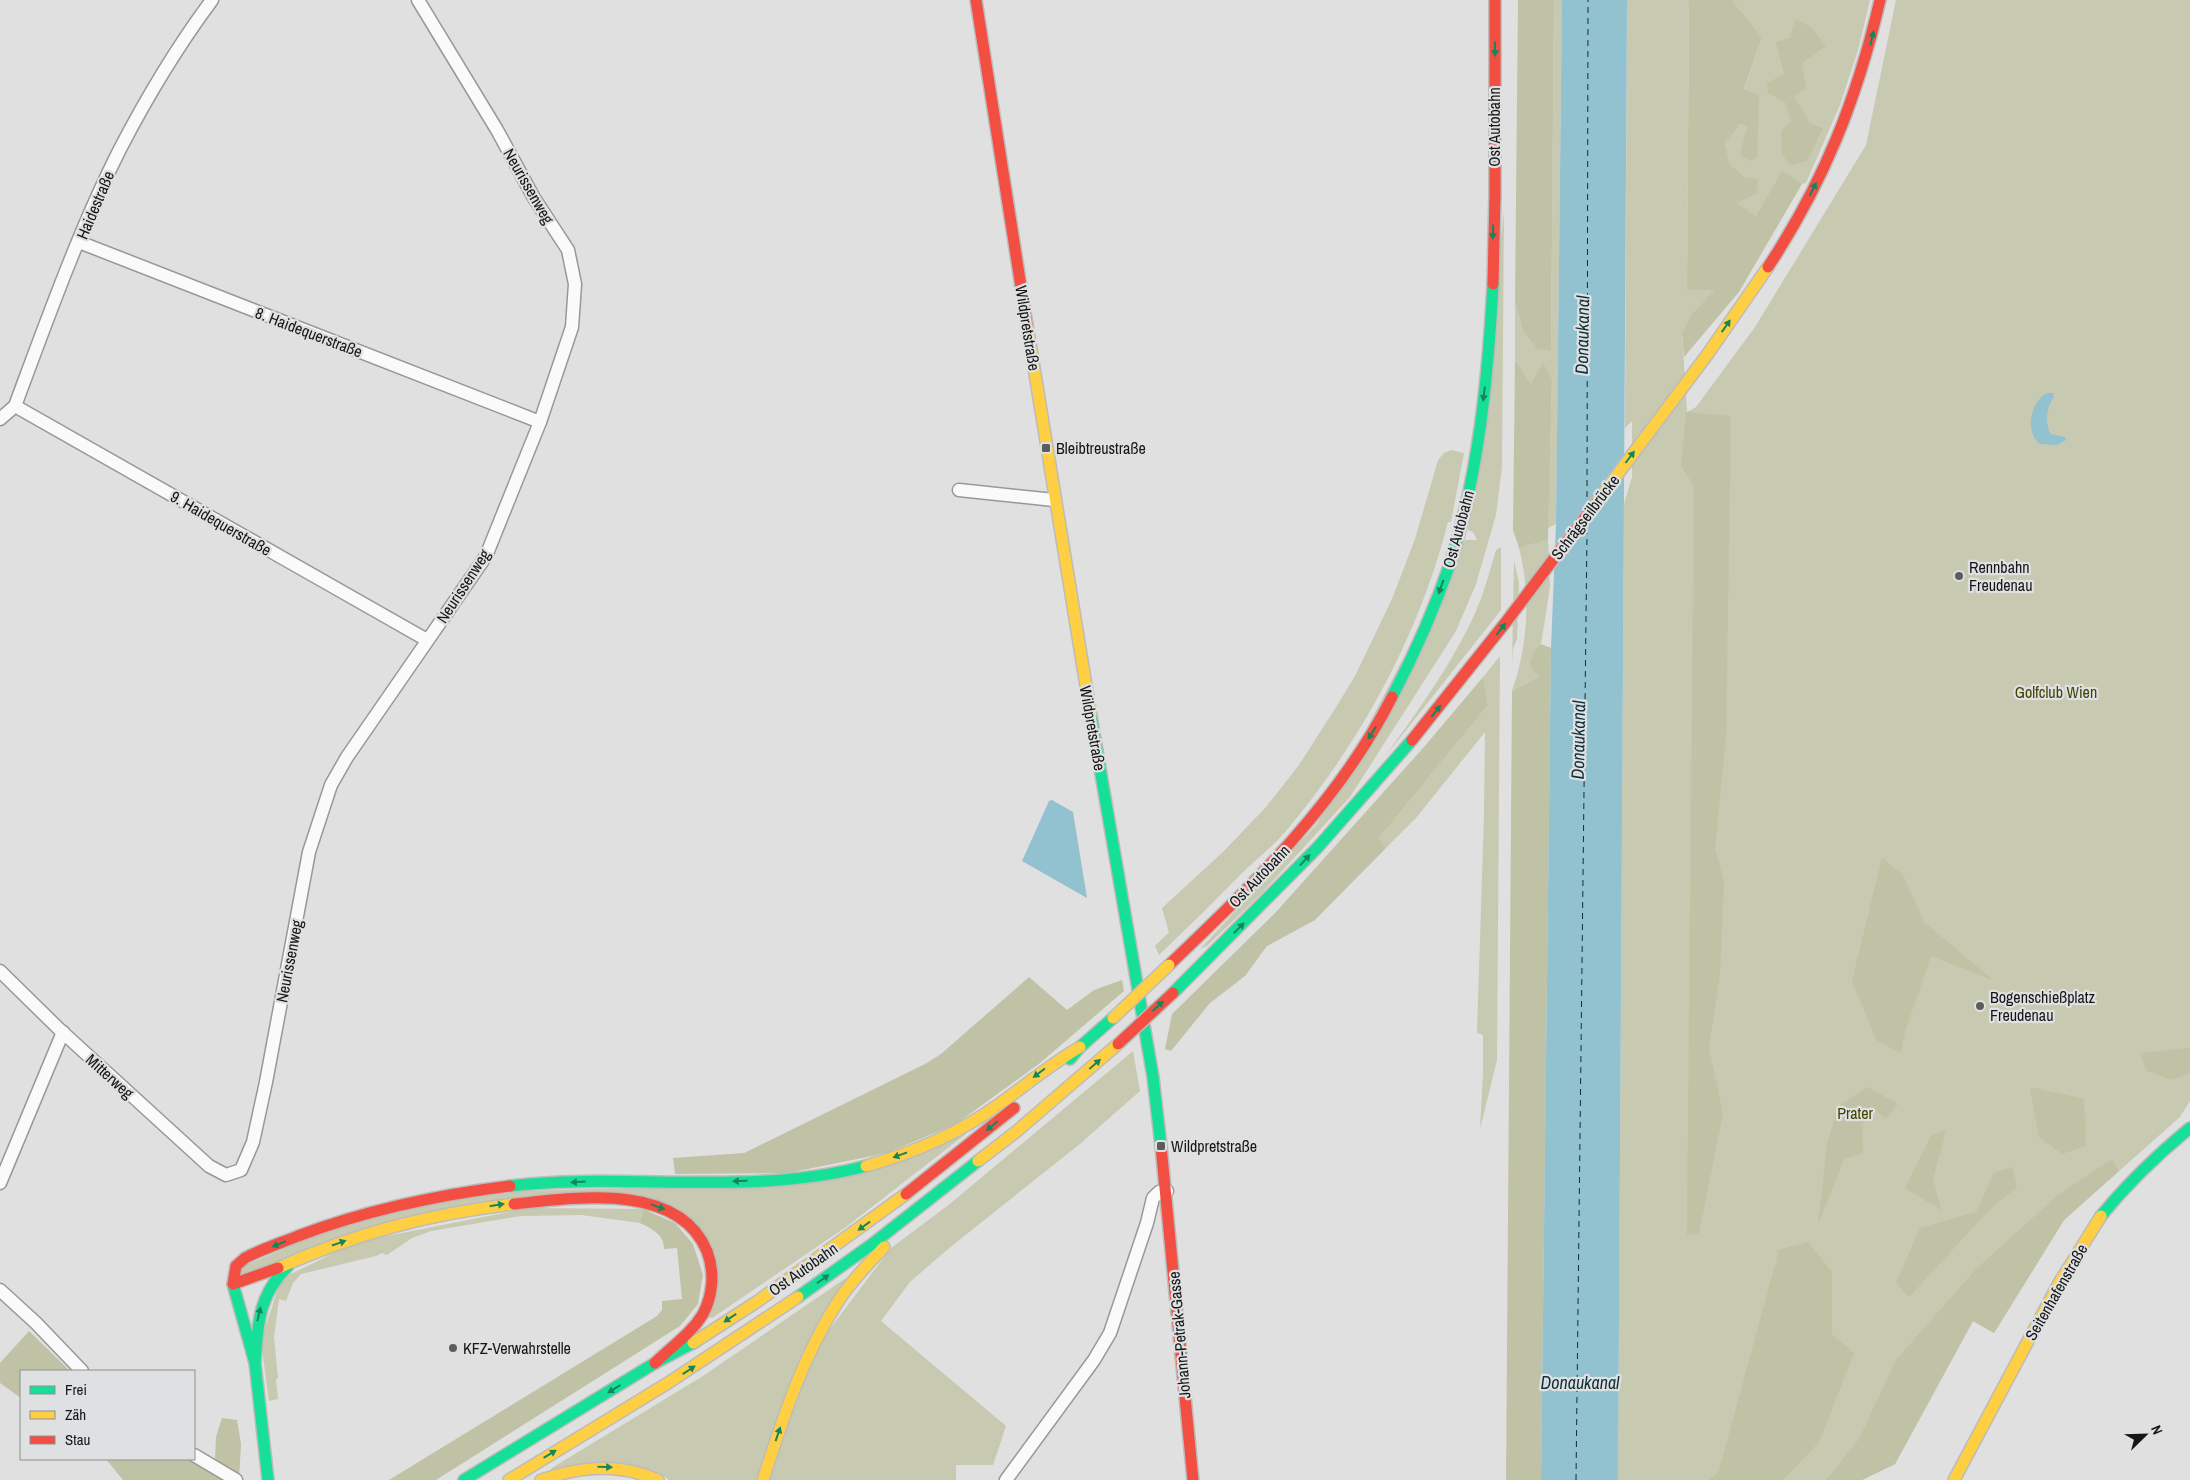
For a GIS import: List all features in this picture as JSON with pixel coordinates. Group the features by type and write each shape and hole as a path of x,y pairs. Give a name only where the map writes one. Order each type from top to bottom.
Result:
{"main road":[{"name":"Wildpretstraße","path":"976,0 1054,500 1153,1077 1167,1191"},
{"name":"Ost Autobahn","path":"464,1480 655,1363 673,1355 758,1300 864,1226 1012,1110 1063,1068 1080,1047 1232,904 1302,831 1348,771 1390,702 1415,652 1441,590 1465,508 1477,445 1487,365 1493,259 1495,0"},
{"name":"Schrägseilbrücke","path":"1471,668 1534,587 1698,366 1760,278 1814,187 1846,118 1870,45 1880,0"},
{"name":"Ost Autobahn","path":"509,1480 668,1383 769,1317 936,1196 1018,1131 1118,1044 1246,922 1317,848 1398,758 1471,668"},
{"path":"255,1363 248,1346 245,1326 233,1284 235,1268 253,1255 310,1231 364,1213 436,1197 504,1186 592,1181 778,1180 856,1169 909,1152 951,1132 996,1106 1057,1060 1080,1047"},
{"name":"Seitenhafenstraße","path":"1954,1480 2059,1283 2099,1218 2127,1185 2157,1155 2190,1128"},
{"name":"Johann-Petrak-Gasse","path":"1167,1191 1193,1480"},
{"path":"763,1480 798,1374 820,1330 845,1291 879,1251 923,1212 936,1196"},
{"path":"233,1284 250,1280 340,1242 404,1223 508,1204 593,1198 637,1201 660,1207 680,1217 696,1232 710,1258 712,1279 710,1298 700,1317 688,1332 655,1363"},
{"path":"268,1480 255,1363 256,1323 261,1302 274,1280 294,1261"},
{"path":"541,1480 560,1473 590,1467 643,1472 658,1480"}],"street":[{"name":"Haidestraße","path":"0,419 15,406 79,242 120,150 148,99 192,27 212,0"},
{"name":"Neurissenweg","path":"226,1175 241,1170 253,1142 309,852 331,785 347,757 486,556 540,422 572,327 575,284 568,250 534,198 497,130 418,0"},
{"name":"8. Haidequerstraße","path":"79,242 540,422"},
{"name":"9. Haidequerstraße","path":"15,406 427,640"},
{"path":"959,490 1054,500"},
{"name":"Mitterweg","path":"0,971 63,1032 209,1166 226,1175"},
{"path":"0,1183 63,1032"},
{"path":"1006,1480 1094,1360 1110,1333 1147,1223 1153,1198 1159,1192 1167,1191"},
{"path":"0,1290 36,1323 81,1370"},
{"path":"195,1456 236,1480"}],"green space":[{"path":"1518,0 1554,0 1551,351 1537,349 1523,331 1515,301"},
{"path":"1554,0 1562,0 1556,524 1548,528 1552,379 1543,362 1531,383 1515,360 1515,301 1523,331 1537,349 1551,351"},
{"path":"1627,0 1689,0 1687,290 1716,290 1690,316 1682,333 1687,412 1696,407 1755,327 1866,145 1896,0 2190,0 2190,1101 2180,1117 2064,1220 1994,1333 1973,1321 1895,1464 1862,1480 1618,1480 1624,504 1632,477 1632,421 1625,428"},
{"path":"1689,0 1732,0 1762,37 1744,89 1759,95 1757,157 1750,161 1740,154 1747,128 1740,124 1725,143 1729,164 1746,178 1758,179 1756,194 1736,203 1756,216 1782,170 1802,184 1739,292 1684,357 1682,333 1690,316 1715,290 1687,290"},
{"path":"1732,0 1870,0 1858,50 1840,105 1806,183 1802,184 1782,170 1756,216 1735,203 1746,178 1728,164 1725,143 1739,124 1747,128 1750,161 1744,90 1762,37"},
{"path":"1796,19 1812,28 1826,46 1802,63 1806,88 1794,96 1810,123 1823,128 1807,161 1790,165 1782,154 1781,131 1791,121 1785,102 1768,93 1767,84 1784,73 1776,42 1790,38"},
{"path":"1504,211 1502,467 1496,515 1476,584 1456,631 1350,797 1261,894 1207,946 1200,949 1317,824 1465,540 1477,540 1473,532 1468,530"},
{"path":"1515,360 1531,383 1543,362 1552,379 1548,540 1519,548 1513,530"},
{"path":"1686,412 1731,416 1726,736 1715,849 1724,881 1720,974 1709,1048 1723,1114 1699,1233 1687,1235 1694,486 1681,466"},
{"path":"1451,450 1464,453 1451,522 1448,522 1436,564 1404,646 1363,724 1339,761 1286,831 1159,955 1155,946 1169,932 1162,908 1223,852 1266,807 1299,765 1355,676 1392,599 1415,539 1438,460 1444,453"},
{"path":"1548,540 1550,587 1541,644 1535,649 1540,676 1512,691 1522,656 1526,620 1525,584 1519,548"},
{"path":"1501,547 1501,610 1384,758 1430,692 1462,640 1479,605 1496,550"},
{"path":"1514,560 1519,583 1517,639 1513,649 1512,665"},
{"path":"1541,644 1551,648 1541,1480 1506,1480 1512,691 1540,676 1534,672 1530,663 1535,649"},
{"path":"1500,656 1497,1060 1480,1129 1483,1035 1477,1033 1485,732 1416,818 1386,848 1379,838 1488,705 1483,677"},
{"path":"1483,677 1488,705 1379,838 1386,848 1315,920 1267,946 1245,976 1210,1003 1171,1051 1165,1049 1172,1014 1276,912 1424,747"},
{"path":"1882,858 1903,875 1924,922 1993,980 1931,956 1905,1032 1901,1053 1876,1040 1852,981"},
{"path":"1029,977 1067,1010 1094,990 1122,980 1124,991 1040,1063 956,1124 887,1153 788,1173 675,1174 673,1158 744,1153 925,1064 941,1054"},
{"path":"2190,1048 2190,1073 2171,1080 2146,1070 2140,1053"},
{"path":"1133,1051 1140,1091 1081,1143 948,1249 910,1282 881,1321 1006,1426 993,1465 956,1465 956,1480 768,1480 816,1347 891,1248 951,1203"},
{"name":"Prater","path":"1867,1087 1898,1104 1886,1119 1871,1106 1862,1116 1863,1153 1844,1159 1818,1225 1827,1144 1838,1107"},
{"path":"2030,1087 2084,1099 2086,1146 2062,1154 2039,1137"},
{"path":"1946,1130 1933,1179 1941,1210 1905,1188 1931,1136"},
{"path":"963,1133 966,1134 846,1227 712,1318 708,1317 716,1284 716,1273 715,1262 707,1242 696,1227 675,1211 663,1204 635,1197 566,1196 533,1198 466,1205 432,1211 338,1238 247,1276 242,1276 240,1272 242,1267 322,1234 357,1222 429,1205 527,1191 750,1186 823,1180 895,1163 929,1150"},
{"path":"2112,1159 2119,1171 2064,1220 1994,1333 1973,1321 1895,1464 1862,1480 1826,1480 1859,1439 1896,1360 1976,1269 2058,1195"},
{"path":"2012,1167 2017,1187 1989,1210 1909,1297 1896,1283 1920,1228 1976,1212 1994,1173"},
{"path":"529,1208 643,1209 640,1223 581,1215 521,1216 431,1231 412,1238 387,1255 382,1253 301,1274 293,1283 286,1301 279,1299 274,1337 278,1399 269,1401 261,1341 281,1279 356,1242"},
{"path":"643,1209 675,1223 693,1244 703,1275 698,1304 680,1326 436,1480 389,1480 657,1316 662,1310 662,1301 682,1299 677,1248 664,1249 660,1236 640,1223"},
{"path":"1808,1242 1832,1272 1832,1334 1854,1353 1819,1442 1783,1480 1709,1480 1719,1471 1779,1250"},
{"path":"846,1278 758,1480 669,1480 662,1475 550,1469 703,1376"},
{"path":"29,1331 69,1370 20,1370 20,1397 0,1383 0,1363"},
{"path":"222,1418 237,1420 241,1444 239,1480 123,1480 107,1460 193,1460 208,1468 215,1460 216,1437"}],"water":[{"name":"Donaukanal","path":"1562,0 1627,0 1618,1480 1541,1480 1551,648 1556,524"},
{"path":"2047,393 2053,393 2054,397 2047,415 2049,430 2051,434 2065,437 2066,440 2057,445 2040,444 2032,432 2031,425 2034,409 2041,397"},
{"path":"1052,800 1073,812 1087,898 1022,861 1049,801"}],"ferry route":[{"path":"1587,497 1588,0"},
{"path":"1576,1480 1587,533"}],"traffic: fast":[{"path":"1392,697 1417,647 1445,579 1461,527 1481,424 1493,284"},
{"path":"1091,716 1153,1077 1161,1146"},
{"path":"1173,993 1318,847 1412,740"},
{"path":"1070,1059 1080,1047 1113,1018"},
{"path":"2101,1216 2143,1170 2190,1128"},
{"path":"798,1297 871,1245 978,1161"},
{"path":"510,1186 554,1182 733,1182 778,1180 822,1175 866,1166"},
{"path":"255,1363 257,1335 265,1299 278,1277 288,1266"},
{"path":"233,1284 255,1363 268,1480"},
{"path":"464,1480 655,1363 693,1343"}],"traffic: slow":[{"path":"1596,503 1707,355 1768,267"},
{"path":"1027,325 1091,716"},
{"path":"1113,1018 1169,965"},
{"path":"978,1161 1017,1131 1118,1044"},
{"path":"866,1166 901,1155 968,1125 1080,1047"},
{"path":"693,1343 758,1301 906,1194"},
{"path":"278,1268 336,1245 393,1227 452,1213 514,1204"},
{"path":"1954,1480 2059,1283 2101,1216"},
{"path":"763,1480 795,1387 826,1321 860,1272 884,1247"},
{"path":"509,1480 668,1383 798,1297"},
{"path":"541,1480 585,1469 600,1468 628,1471 658,1480"}],"traffic: jam":[{"path":"976,0 1027,325"},
{"path":"1493,284 1495,0"},
{"path":"1768,267 1806,203 1836,139 1861,72 1880,0"},
{"path":"1412,740 1506,622 1596,503"},
{"path":"1169,965 1262,873 1320,807 1347,772 1371,735 1392,697"},
{"path":"1118,1044 1173,993"},
{"path":"906,1194 1014,1108"},
{"path":"1161,1146 1193,1480"},
{"path":"278,1268 233,1284 236,1266 245,1258 324,1227 376,1211 429,1199 510,1186"},
{"path":"514,1204 565,1199 622,1199 649,1204 673,1213 693,1229 710,1259 712,1283 709,1299 703,1314 693,1328 655,1363"}],"place":[{"name":"Bleibtreustraße","path":"1046,448"},
{"name":"Rennbahn Freudenau","path":"1959,576"},
{"name":"Bogenschießplatz Freudenau","path":"1980,1006"},
{"name":"Wildpretstraße","path":"1161,1146"},
{"name":"KFZ-Verwahrstelle","path":"453,1348"}],"park label":[{"name":"Golfclub Wien","path":"2056,692"}]}
